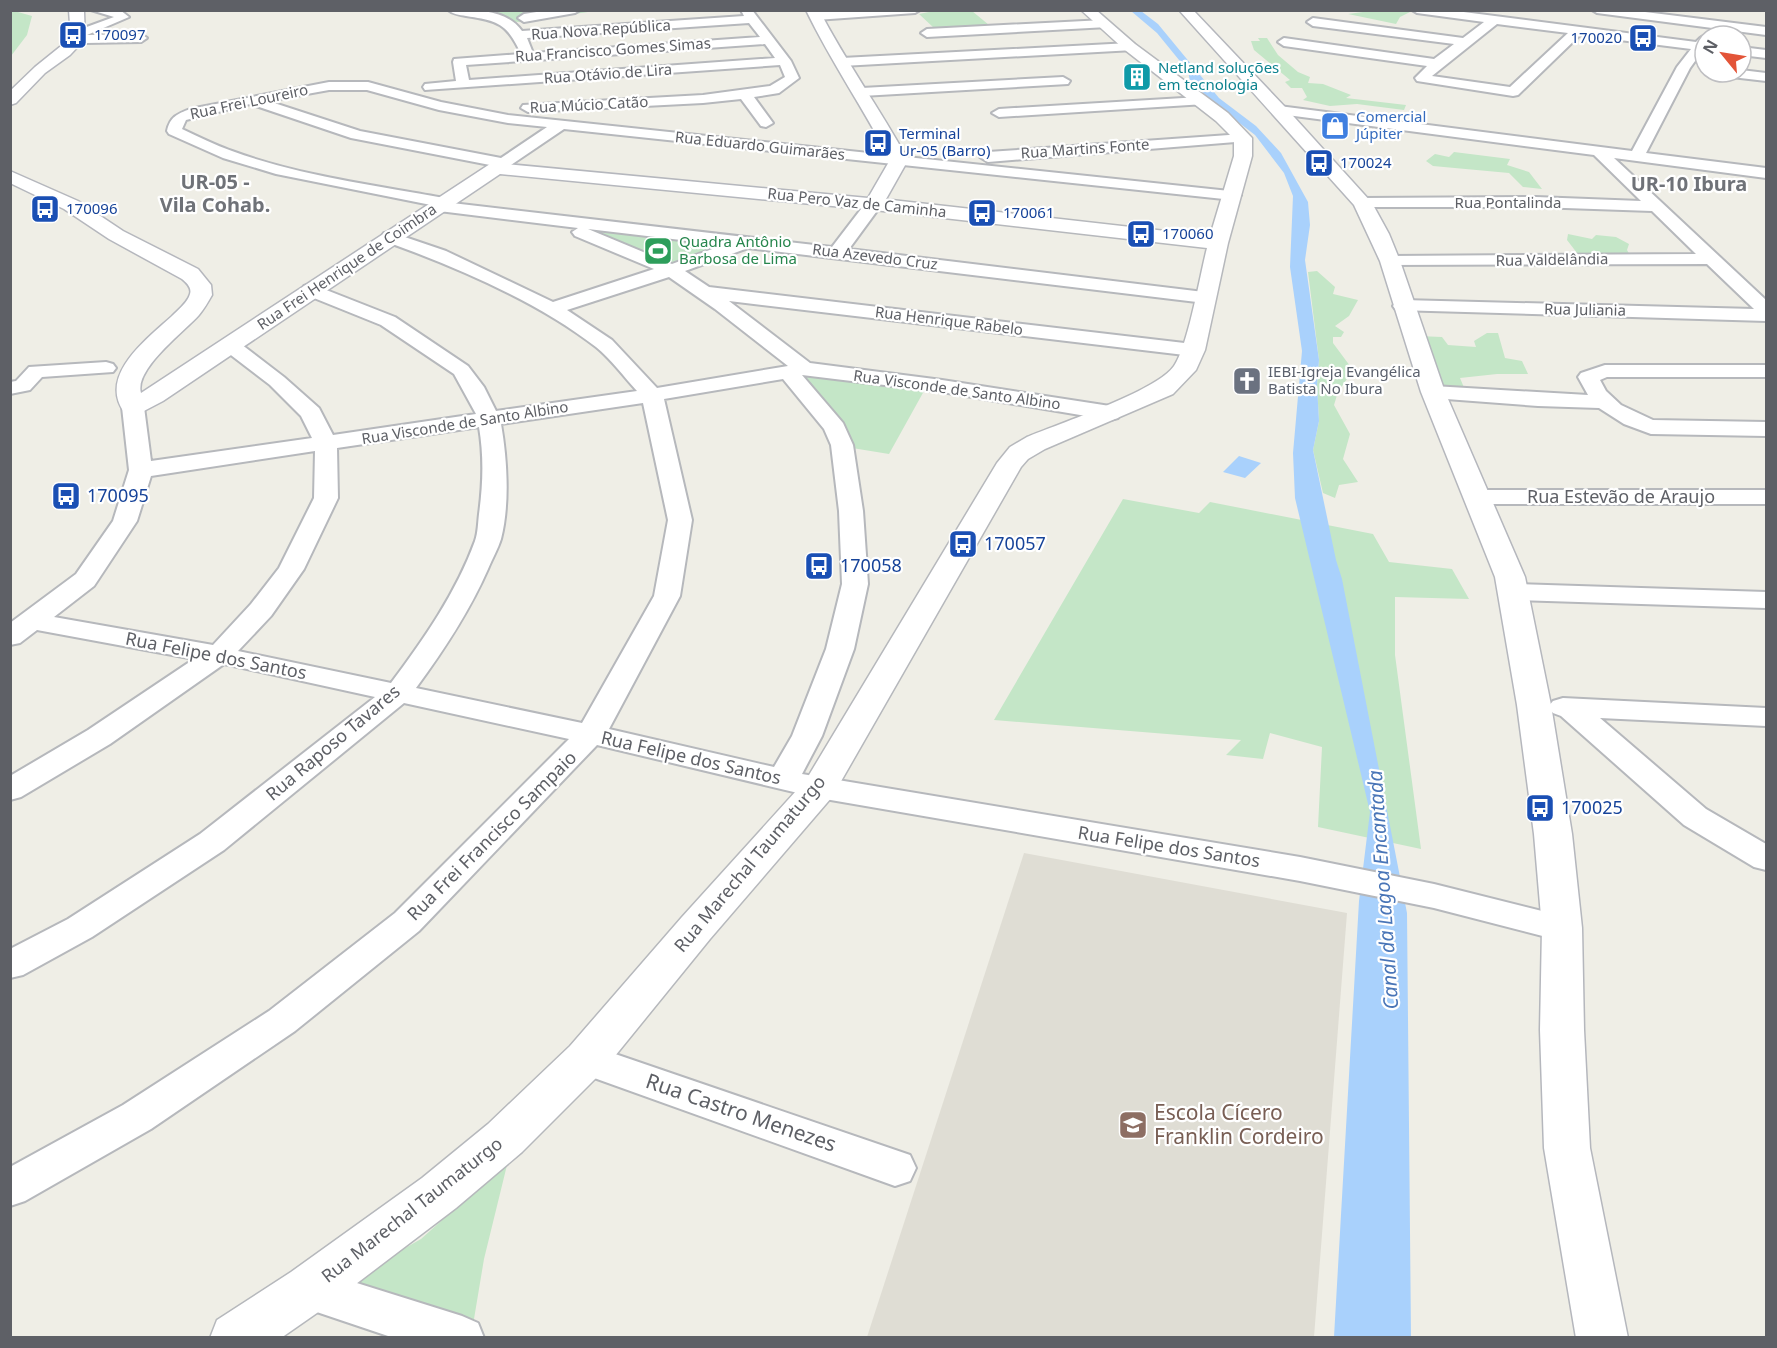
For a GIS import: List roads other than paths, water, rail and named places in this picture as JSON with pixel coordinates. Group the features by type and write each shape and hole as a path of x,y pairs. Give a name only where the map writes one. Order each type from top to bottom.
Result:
{"main road":[{"path":"10,100 40,70 66,52 78,37 75,10"},
{"path":"1087,10 1130,47 1234,127 1243,138"},
{"path":"1185,10 1362,203 1379,234 1390,261 1433,392 1497,543 1514,592 1553,834 1562,928 1562,1030 1567,1148 1602,1338"},
{"path":"814,13 862,92 899,160 874,204"},
{"name":"Rua Marechal Taumaturgo","path":"236,1338 309,1289 440,1193 506,1138 586,1059 696,928 819,788 1010,463 1019,453 1036,443 1110,413 1170,384 1184,370 1192,350 1218,243 1243,156 1243,138"},
{"name":"Rua Frei Henrique de Coimbra","path":"133,407 154,396 500,166"},
{"name":"Rua Pero Vaz de Caminha","path":"500,166 874,204 1218,243"},
{"path":"10,176 71,205 116,235 190,274 200,285 201,295 191,310 156,343 129,375 128,389 133,407"}],"street":[{"path":"78,37 123,17 96,10"},
{"name":"Rua Nova República","path":"453,10 507,20 521,35 528,56"},
{"path":"507,20 575,10"},
{"path":"814,13 915,10"},
{"path":"1417,10 1577,31 1693,41"},
{"path":"1597,10 1702,24"},
{"path":"1718,24 1726,10"},
{"path":"908,11 951,57"},
{"path":"1337,13 1329,12 1313,22 1466,42"},
{"path":"750,15 785,61"},
{"name":"Rua Nova República","path":"521,35 750,15"},
{"path":"992,17 1004,29"},
{"path":"1494,20 1422,77 1427,80 1510,93 1577,31"},
{"path":"927,33 1104,24"},
{"path":"78,37 141,38"},
{"name":"Rua Francisco Gomes Simas","path":"463,85 459,62 768,40"},
{"path":"1284,42 1437,63"},
{"path":"842,62 1130,47"},
{"path":"1032,53 1095,108"},
{"name":"Rua Otávio de Lira","path":"430,87 785,61"},
{"name":"Rua Múcio Catão","path":"430,87 440,97 454,103 490,109 703,99 774,90 792,78 785,61"},
{"path":"1636,157 1693,61"},
{"name":"Rua Frei Loureiro","path":"362,86 319,87 250,100 181,117 176,122 174,131 227,154 269,167 441,204"},
{"name":"Rua Eduardo Guimarães","path":"362,86 468,113 561,125 1233,195"},
{"path":"862,92 967,86 1071,87"},
{"path":"967,86 991,106 1030,153"},
{"path":"750,94 766,123"},
{"path":"250,100 356,135 500,166"},
{"path":"991,106 1095,108 1200,101"},
{"path":"1279,110 1767,173"},
{"name":"Rua Frei Henrique de Coimbra","path":"500,166 561,125"},
{"name":"Rua Martins Fonte","path":"927,162 1243,138"},
{"path":"1598,151 1714,259 1767,313"},
{"name":"Rua Pontalinda","path":"1362,203 1536,202 1655,206"},
{"name":"Rua Azevedo Cruz","path":"441,204 1205,297"},
{"path":"837,253 874,204"},
{"path":"549,218 671,270 706,293 796,370 835,428 842,445 851,511 855,584 840,649 807,736 783,779"},
{"path":"390,237 440,255 552,309 605,344 652,395"},
{"path":"552,309 747,243"},
{"name":"Rua Valdelândia","path":"1390,261 1714,259"},
{"name":"Rua Raposo Tavares","path":"10,966 80,928 212,842 397,694 434,646 460,602 488,539 495,482 495,454 489,419 473,387 461,370 388,321 311,290"},
{"name":"Rua Henrique Rabelo","path":"706,293 1192,350"},
{"name":"Rua Juliania","path":"1403,306 1767,313"},
{"path":"10,790 99,737 219,655 261,610 291,569 326,498 326,444 311,413 277,381 230,345"},
{"path":"10,388 23,386 36,371 105,368"},
{"name":"Rua Visconde de Santo Albino","path":"141,470 652,395 796,370 942,386 1110,413"},
{"path":"1767,371 1597,372 1588,377 1605,402 1621,416 1651,427 1767,429"},
{"path":"1433,392 1538,400 1605,402"},
{"name":"Rua Frei Francisco Sampaio","path":"10,1188 137,1117 282,1021 408,922 591,734 667,596 680,520 652,395"},
{"path":"22,629 85,580 125,521 141,470 133,407"},
{"name":"Rua Estevão de Araujo","path":"1476,497 1767,497"},
{"path":"1514,592 1767,600"},
{"name":"Rua Felipe dos Santos","path":"22,629 219,655 591,734 819,788 1300,869 1434,896 1562,928"},
{"path":"1534,705 1767,717"},
{"path":"1569,707 1695,817 1767,859"},
{"name":"Rua Castro Menezes","path":"586,1059 896,1168"},
{"path":"309,1289 462,1338"}],"water":[{"name":"Canal da Lagoa Encantada","path":"1131,11 1141,11 1158,24 1219,98 1256,126 1281,153 1308,202 1310,225 1305,260 1319,360 1317,385 1319,421 1313,450 1342,579 1407,913 1411,1337 1334,1337 1359,901 1370,812 1295,498 1293,453 1302,351 1290,267 1293,196 1284,173 1255,135 1212,102 1190,81 1188,71 1157,33"},
{"path":"1239,456 1261,463 1245,478 1223,472"}],"place":[{"name":"170097","path":"73,35"},
{"name":"170020","path":"1643,38"},
{"name":"Netland soluções em tecnologia","path":"1137,77"},
{"name":"Comercial Júpiter","path":"1335,126"},
{"name":"Terminal Ur-05 (Barro)","path":"878,143"},
{"name":"170024","path":"1319,163"},
{"name":"170096","path":"45,209"},
{"name":"170061","path":"982,213"},
{"name":"170060","path":"1141,234"},
{"name":"Quadra Antônio Barbosa de Lima","path":"658,251"},
{"name":"IEBI-Igreja Evangélica Batista No Ibura","path":"1247,381"},
{"name":"170095","path":"66,496"},
{"name":"170057","path":"963,544"},
{"name":"170058","path":"819,566"},
{"name":"170025","path":"1540,808"},
{"name":"Escola Cícero Franklin Cordeiro","path":"1133,1125"}],"district":[{"name":"UR-10 Ibura","path":"1689,184"},
{"name":"UR-05 - Vila Cohab.","path":"215,194"}]}
